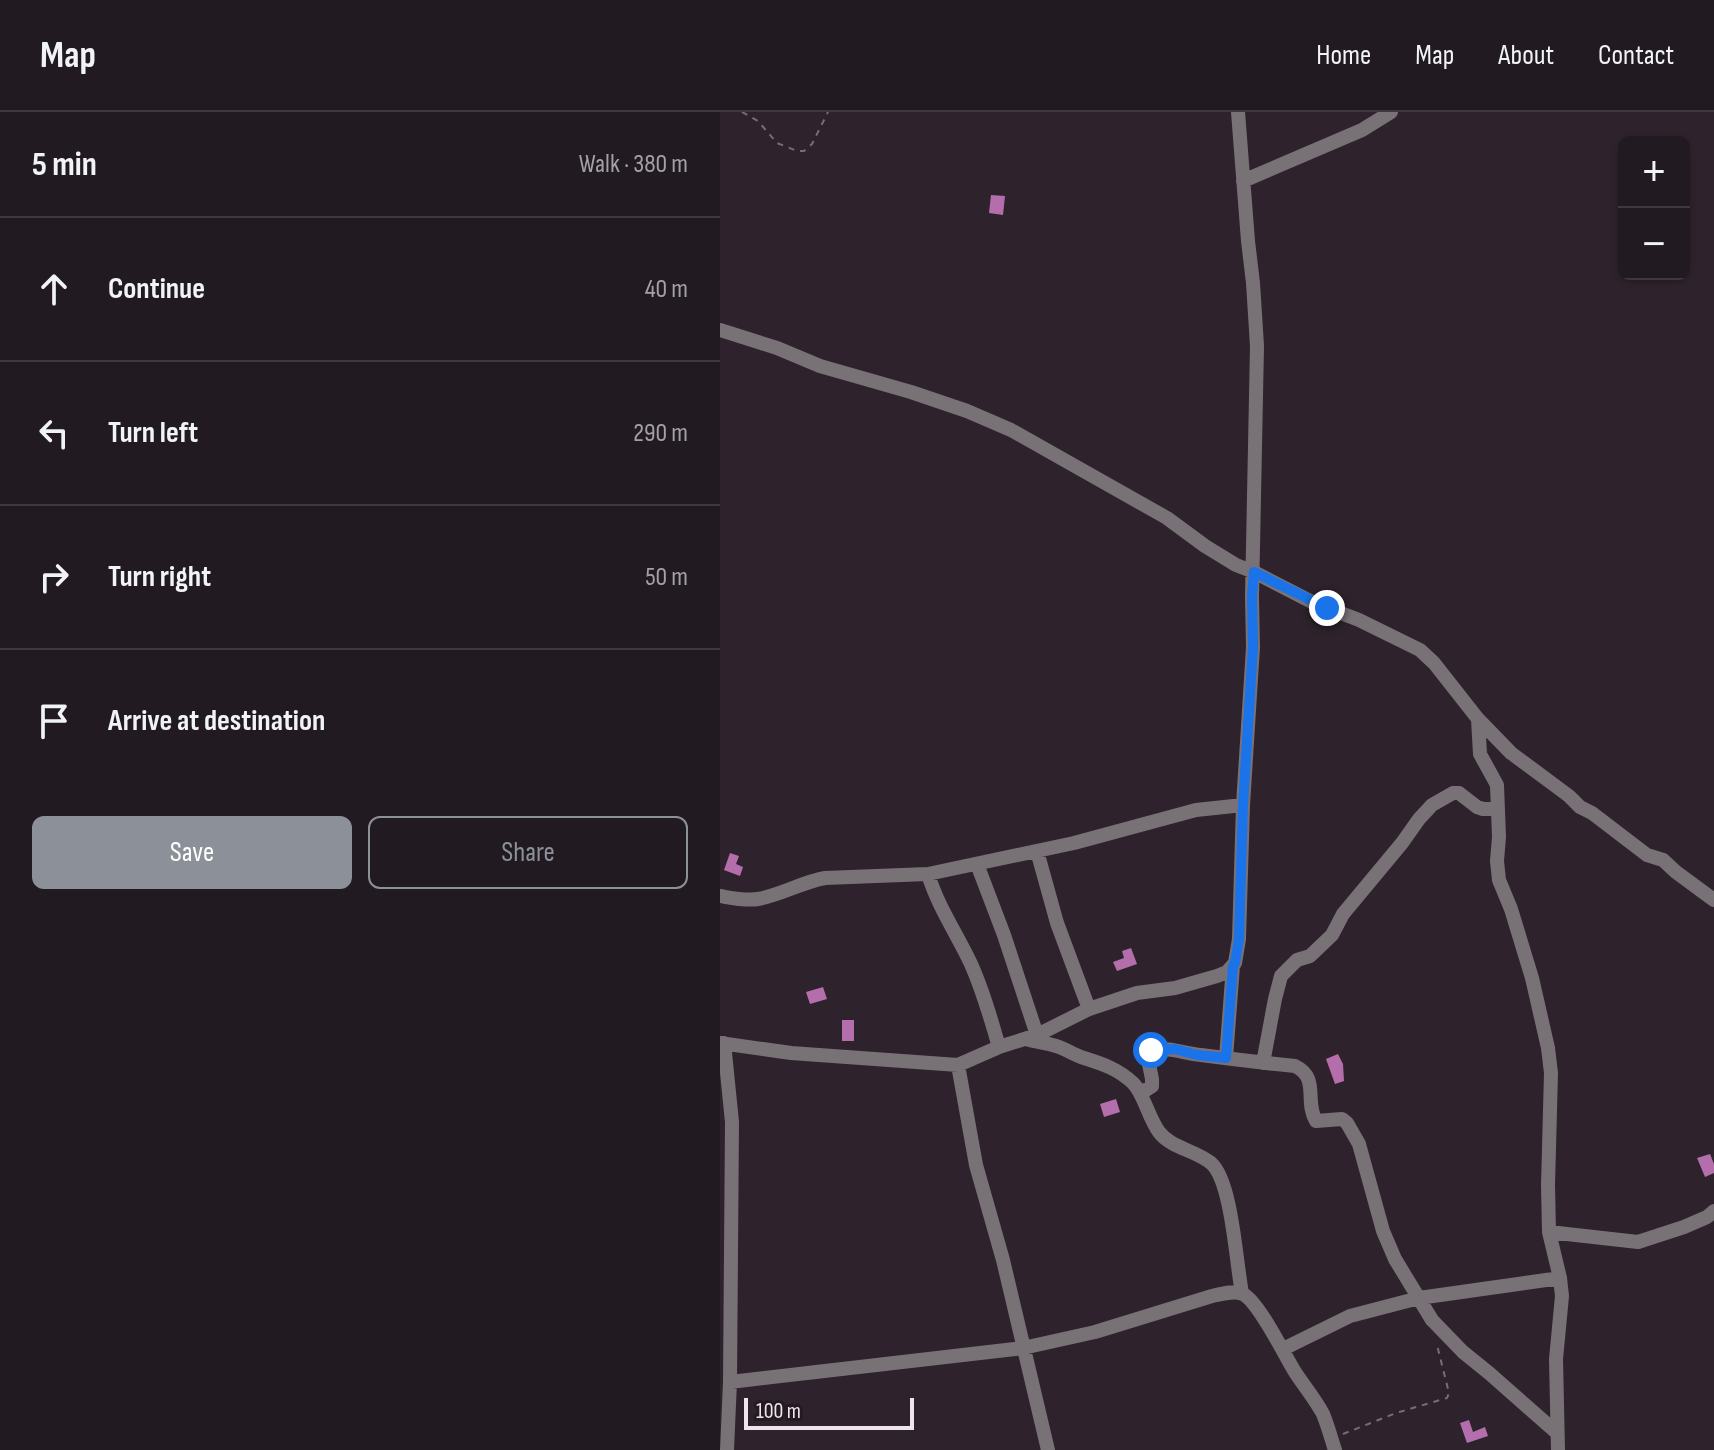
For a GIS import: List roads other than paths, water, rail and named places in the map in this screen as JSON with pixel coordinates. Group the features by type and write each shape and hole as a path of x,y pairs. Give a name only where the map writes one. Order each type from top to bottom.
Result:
{"street":[{"path":"1226,1058 1233,966 1239,939 1243,805 1253,647 1257,346 1238,112"},
{"path":"1243,181 1362,130 1391,112"},
{"path":"720,330 820,366 967,411 1011,430 1167,518 1236,565 1420,650 1511,753 1647,855 1663,860 1714,900"},
{"path":"1478,719 1480,754 1497,785 1499,880 1532,978 1551,1073 1549,1232 1562,1296 1556,1359 1558,1450"},
{"path":"1263,1063 1281,976 1297,960 1310,956 1332,935 1343,914 1419,819 1432,805 1453,793 1459,793 1477,807 1498,809"},
{"path":"720,896 761,899 811,880 928,874 1074,843 1181,813 1243,805"},
{"path":"1037,851 1057,923 1089,1009"},
{"path":"977,864 1004,935 1032,1037"},
{"path":"928,874 942,910 980,986 999,1047"},
{"path":"725,1448 730,1382 732,1122 722,1043 791,1053 958,1065 1032,1037 1089,1009 1137,993 1204,981 1227,972 1233,966"},
{"path":"1032,1037 1087,1060 1105,1064 1133,1083 1164,1137 1202,1157 1218,1171 1230,1212 1242,1293 1283,1349 1322,1413 1333,1446"},
{"path":"1141,1093 1153,1083 1147,1054 1151,1050 1175,1049 1197,1055 1295,1066 1305,1071 1310,1080 1313,1118 1316,1121 1342,1119 1359,1144 1383,1231 1395,1259 1432,1320 1463,1352 1556,1432"},
{"path":"958,1065 976,1165 1003,1260 1048,1450"},
{"path":"1549,1232 1638,1242 1684,1227 1714,1211"},
{"path":"1283,1349 1350,1316 1419,1298 1560,1278"},
{"path":"730,1382 1023,1348 1095,1332 1212,1296 1242,1293"}]}
